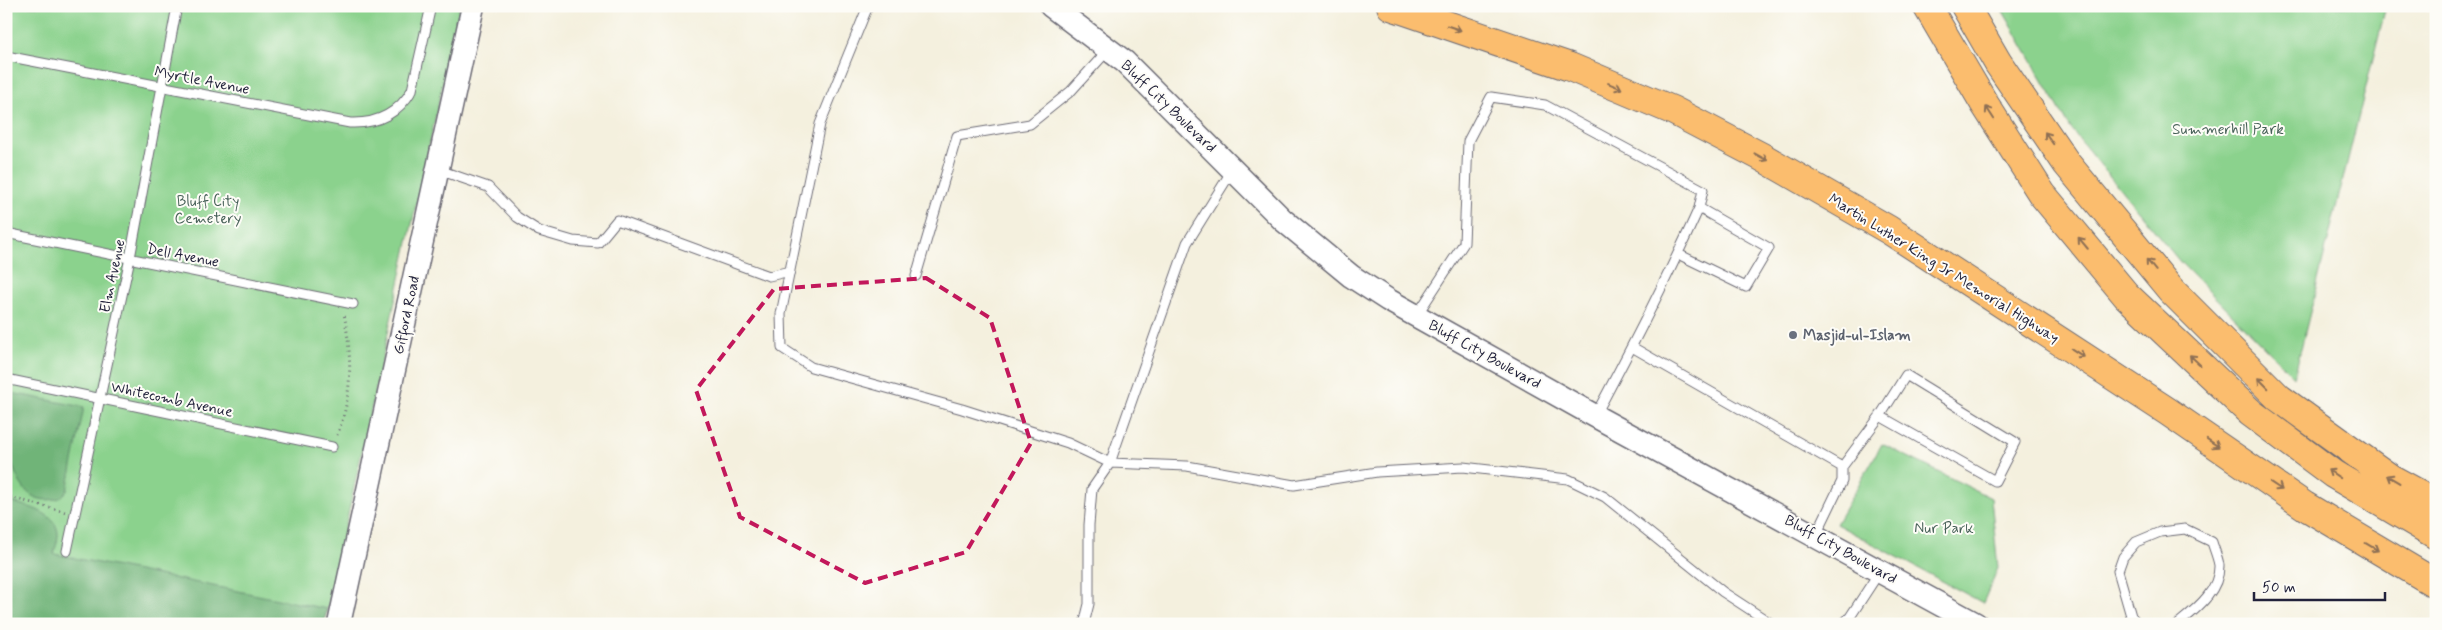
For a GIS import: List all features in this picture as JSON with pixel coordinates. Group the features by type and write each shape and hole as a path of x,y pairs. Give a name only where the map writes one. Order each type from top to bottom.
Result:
{"highway":[{"name":"Martin Luther King Jr Memorial Highway","path":"1391,6 1570,67 1672,110 1762,157 1889,230 2167,411 2305,506 2436,584"},
{"path":"1927,6 1984,103 2042,194 2126,295 2252,413 2333,474 2436,535"},
{"path":"1965,6 1998,63 2067,164 2171,290 2279,398 2390,478 2436,503"}],"street":[{"name":"Gifford Road","path":"339,624 436,169 473,6"},
{"name":"Bluff City Boulevard","path":"1051,6 1109,49 1144,80 1283,220 1358,281 1416,316 1595,416 1976,624"}],"lane":[{"name":"Elm Avenue","path":"67,551 130,258 177,6"},
{"name":"Myrtle Avenue","path":"6,56 350,123 374,122 391,114 406,100 412,90 431,6"},
{"path":"868,6 820,124 781,314 782,348 811,367 864,380 1068,443 1110,463 1187,466 1294,485 1377,472 1463,467 1568,479 1606,496 1723,592 1772,624"},
{"path":"916,276 957,136 1030,124 1071,91 1109,49"},
{"path":"1416,316 1464,243 1468,141 1491,97 1545,105 1703,190 1699,208 1678,254 1595,416"},
{"path":"436,169 488,187 517,217 539,231 573,241 598,243 617,220 769,276 790,271"},
{"path":"1084,624 1089,604 1089,525 1092,488 1110,463 1187,243 1233,169"},
{"path":"1678,254 1746,287 1769,248 1699,208"},
{"name":"Dell Avenue","path":"6,233 354,304"},
{"path":"1632,347 1842,467"},
{"path":"1816,535 1842,481 1842,467 1880,416 1906,375 2015,442 1995,481 1880,416"},
{"name":"Whitecomb Avenue","path":"6,379 100,397 332,447"},
{"path":"2138,624 2131,616 2118,571 2123,558 2136,542 2160,532 2184,530 2212,542 2219,564 2215,586 2200,606 2178,624"},
{"path":"1843,624 1850,618 1880,570"}],"path":[{"path":"332,447 346,403 351,367 349,338 341,301"},
{"path":"6,496 75,514"}],"highlighted area":[{"path":"926,278 990,318 1031,443 966,552 865,583 740,517 696,390 774,289"}],"green space":[{"name":"Bluff City Cemetery","path":"6,6 460,6 324,624 6,624"},
{"name":"Summerhill Park","path":"2000,6 2386,6 2294,377 2181,263 2071,129"},
{"path":"6,392 84,407 67,491 60,498 43,500 30,494 21,484 7,458 5,448"},
{"name":"Nur Park","path":"1882,444 1991,498 1998,568 1983,603 1836,524"},
{"path":"6,501 38,510 52,520 58,534 54,554 327,609 324,624 6,624"}],"place":[{"name":"Masjid-ul-Islam","path":"1793,335"}]}
